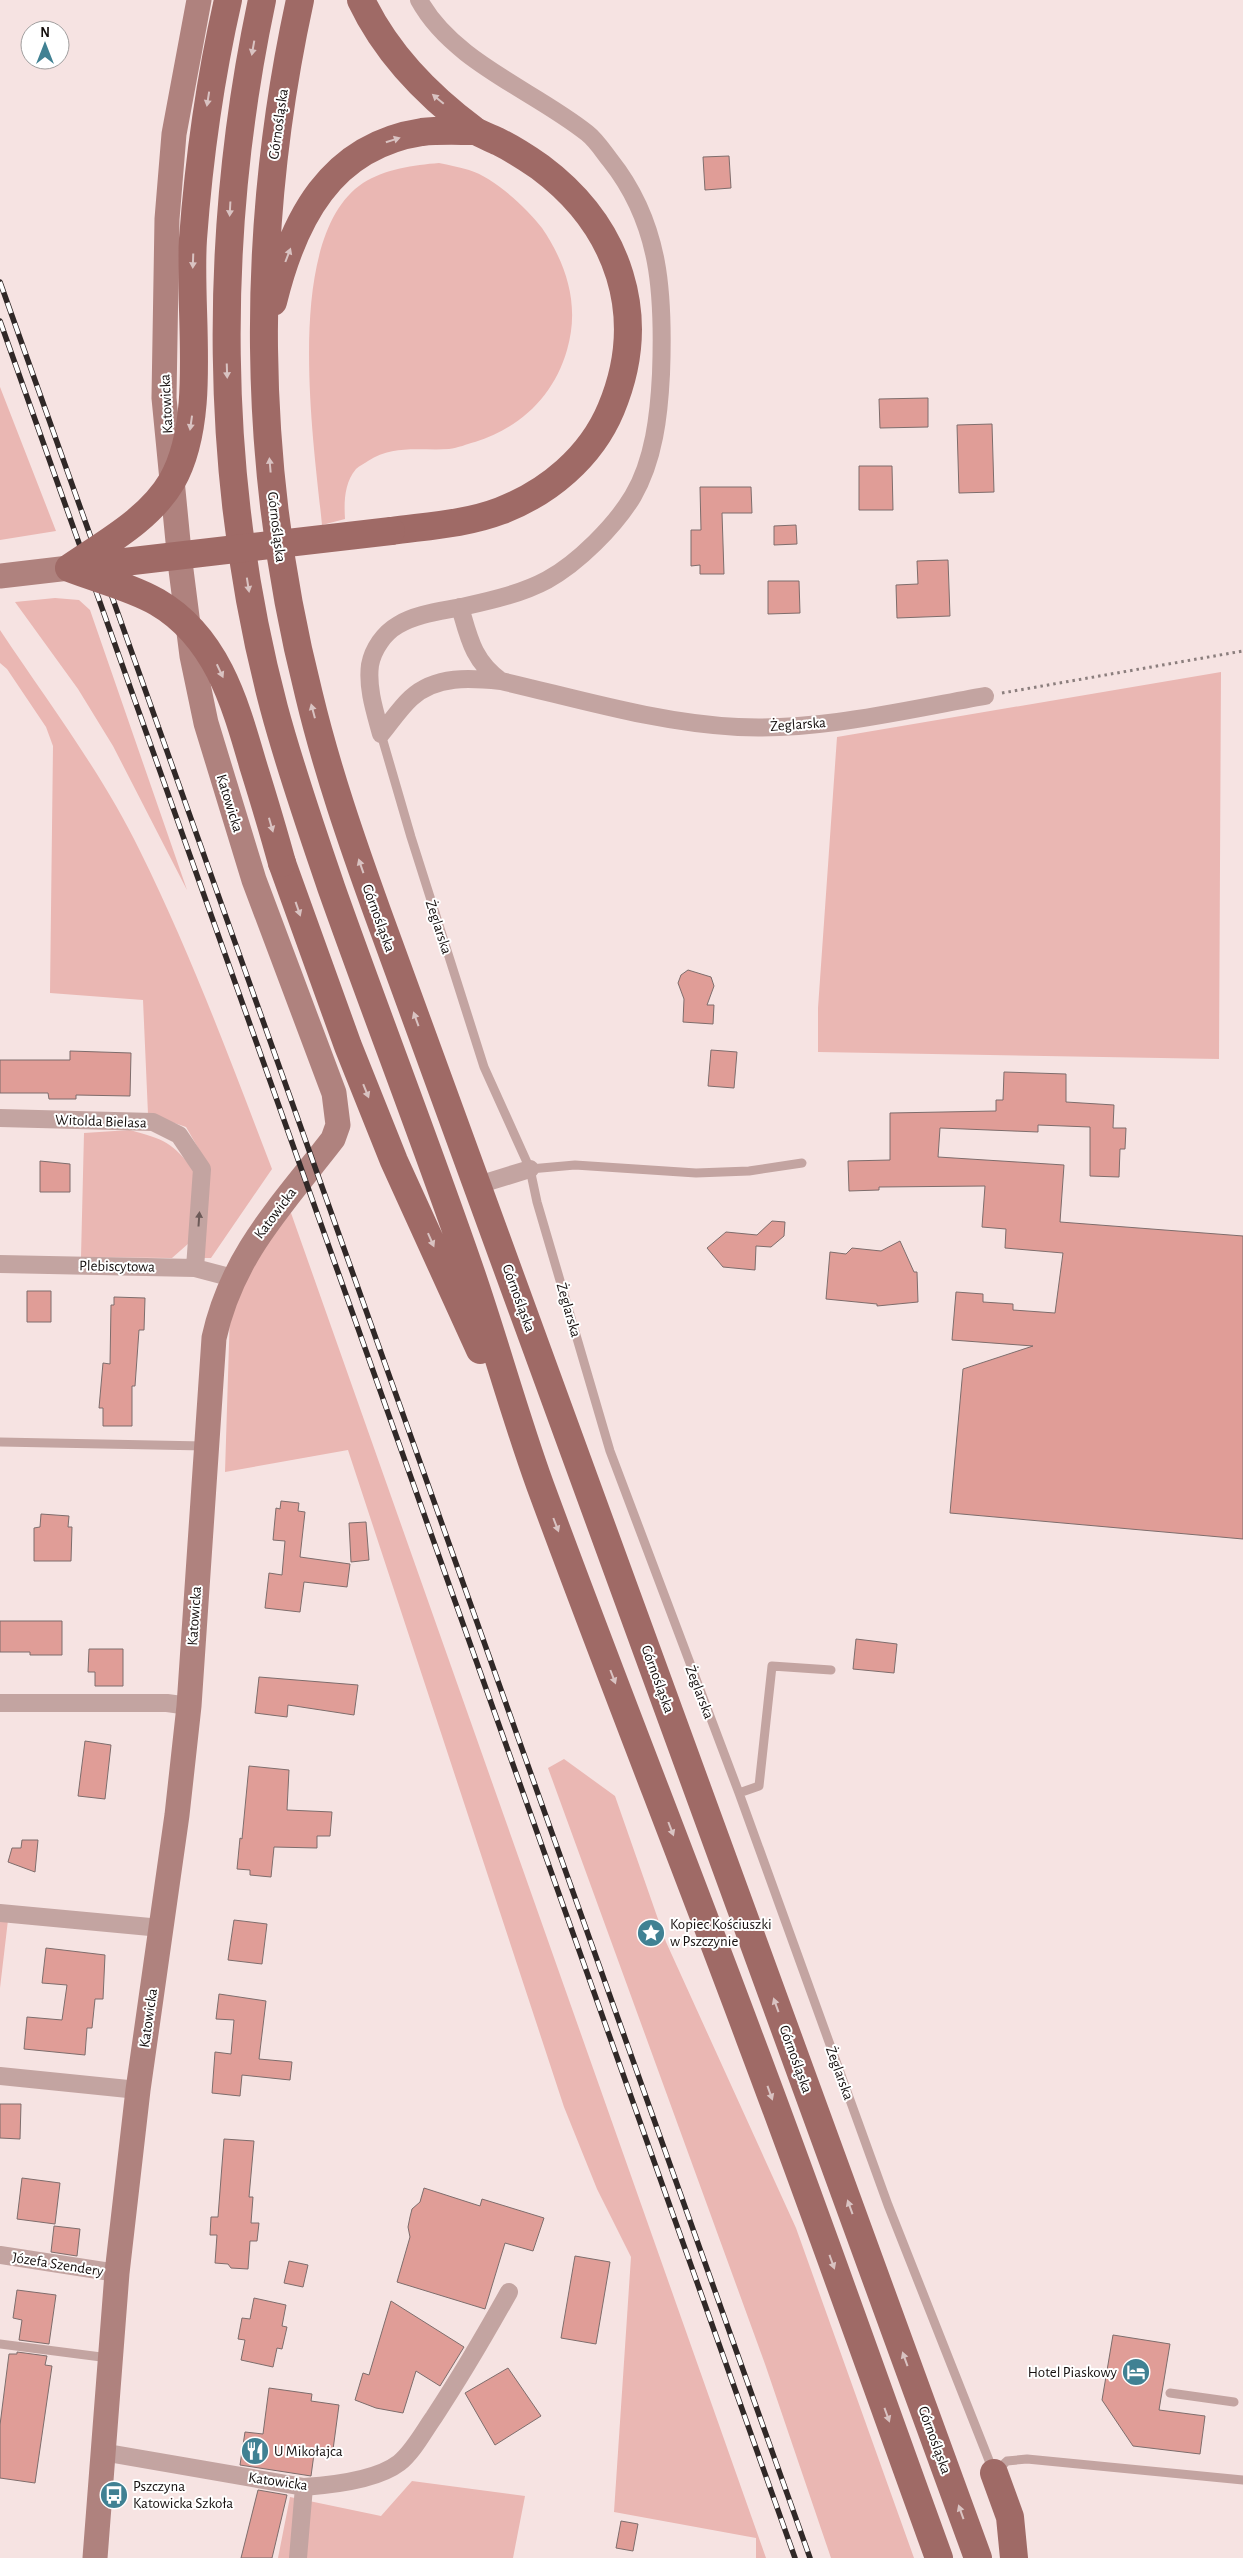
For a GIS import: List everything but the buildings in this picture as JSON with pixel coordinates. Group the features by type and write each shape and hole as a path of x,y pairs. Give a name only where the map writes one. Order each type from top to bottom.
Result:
{"main road":[{"path":"69,568 148,510 172,481 185,451 192,413 192,265 200,159 215,59 228,0"},
{"path":"262,0 243,106 232,189 226,327 229,426 249,588 272,703 298,792 470,1269 538,1479 753,2047 939,2558"},
{"name":"Górnośląska","path":"300,0 283,87 273,162 266,240 264,353 267,430 278,545 309,695 330,769 366,880 978,2558"},
{"path":"69,568 391,531 462,521 500,512 550,485 587,450 609,413 623,372 628,327 615,258 603,236 592,218 556,180 522,155 476,131 402,66 375,28 361,0"},
{"path":"264,353 276,292 293,243 313,203 336,171 356,156 374,147 410,135 447,131 476,131"},
{"path":"69,568 157,602 187,625 217,664 238,715 292,894 348,1046 394,1161 538,1479"},
{"path":"994,2473 1010,2517 1014,2558"}],"street":[{"name":"Katowicka","path":"95,2558 117,2273 138,2090 178,1815 189,1706 205,1446 214,1338 220,1312 233,1278 268,1222 333,1139 337,1132 338,1115 334,1093 254,880 206,722 195,672 180,562 164,398 167,218 174,134 199,0"},
{"path":"381,734 370,681 370,663 379,642 400,624 429,613 501,598 547,580 579,557 613,522 634,495 658,422 663,321 658,268 646,220 626,180 590,135 450,41 419,0"},
{"path":"0,576 69,568"},
{"path":"460,607 470,644 486,670 501,681"},
{"name":"Żeglarska","path":"381,734 412,697 429,687 449,680 471,678 501,681 641,714 685,722 739,727 791,726 844,720 985,696"},
{"name":"Witolda Bielasa","path":"0,1118 153,1122 179,1135 202,1169 195,1268"},
{"path":"478,1185 530,1169"},
{"name":"Plebiscytowa","path":"0,1264 195,1268 233,1278"},
{"path":"0,1704 167,1703 189,1706"},
{"path":"0,1912 161,1928"},
{"path":"0,2076 138,2090"},
{"name":"Józefa Szendery","path":"0,2255 117,2273"},
{"name":"Katowicka","path":"102,2452 304,2487 330,2486 362,2479 399,2463 422,2435 471,2360 509,2292"},
{"path":"298,2558 304,2487"}],"lane":[{"name":"Żeglarska","path":"381,734 411,837 484,1067 530,1169 537,1202 610,1450 739,1794 888,2205 994,2473"},
{"path":"530,1169 575,1165 696,1173 749,1171 802,1163"},
{"path":"0,1442 205,1446"},
{"path":"739,1794 759,1786 772,1666 830,1670"},
{"path":"0,2344 110,2358"},
{"path":"1170,2393 1234,2402"},
{"path":"994,2473 1007,2461 1027,2458 1243,2480"}],"path":[{"path":"985,696 1243,651"}],"shaded area":[{"path":"439,163 469,170 488,179 528,211 542,228 558,256 569,286 572,318 567,350 561,367 544,396 520,419 491,436 456,448 398,450 378,456 356,469 349,480 346,493 345,519 322,525 310,395 309,343 312,293 321,248 338,210 363,183 390,171"},
{"path":"0,387 56,531 0,540"},
{"path":"55,598 79,600 90,610 187,890 113,746 78,689 15,602"},
{"path":"0,630 92,766 140,851 193,969 272,1169 211,1258 201,1258 208,1165 186,1127 148,1114 143,1000 50,993 53,746 46,727 7,669 0,663"},
{"path":"1221,672 1219,1059 818,1052 818,1008 837,737"},
{"path":"130,1130 167,1143 187,1161 194,1171 189,1243 172,1258 81,1257 84,1133"},
{"path":"291,1213 766,2558 756,2558 756,2538 614,2512 631,2257 597,2189 564,2107 348,1450 225,1472 230,1312 273,1222"},
{"path":"564,1759 615,1796 666,1942 796,2228 914,2558 831,2558 765,2364 548,1768"},
{"path":"0,1920 8,1920 0,1988"},
{"path":"412,2481 525,2496 513,2558 278,2558 290,2497 381,2516"}],"railway":[{"path":"0,282 810,2558"},
{"path":"0,321 795,2558"}],"place":[{"name":"Kopiec Kościuszki w Pszczynie","path":"651,1933"},
{"name":"Hotel Piaskowy","path":"1136,2372"},
{"name":"U Mikołajca","path":"255,2451"},
{"name":"Pszczyna Katowicka Szkoła","path":"114,2495"}]}
